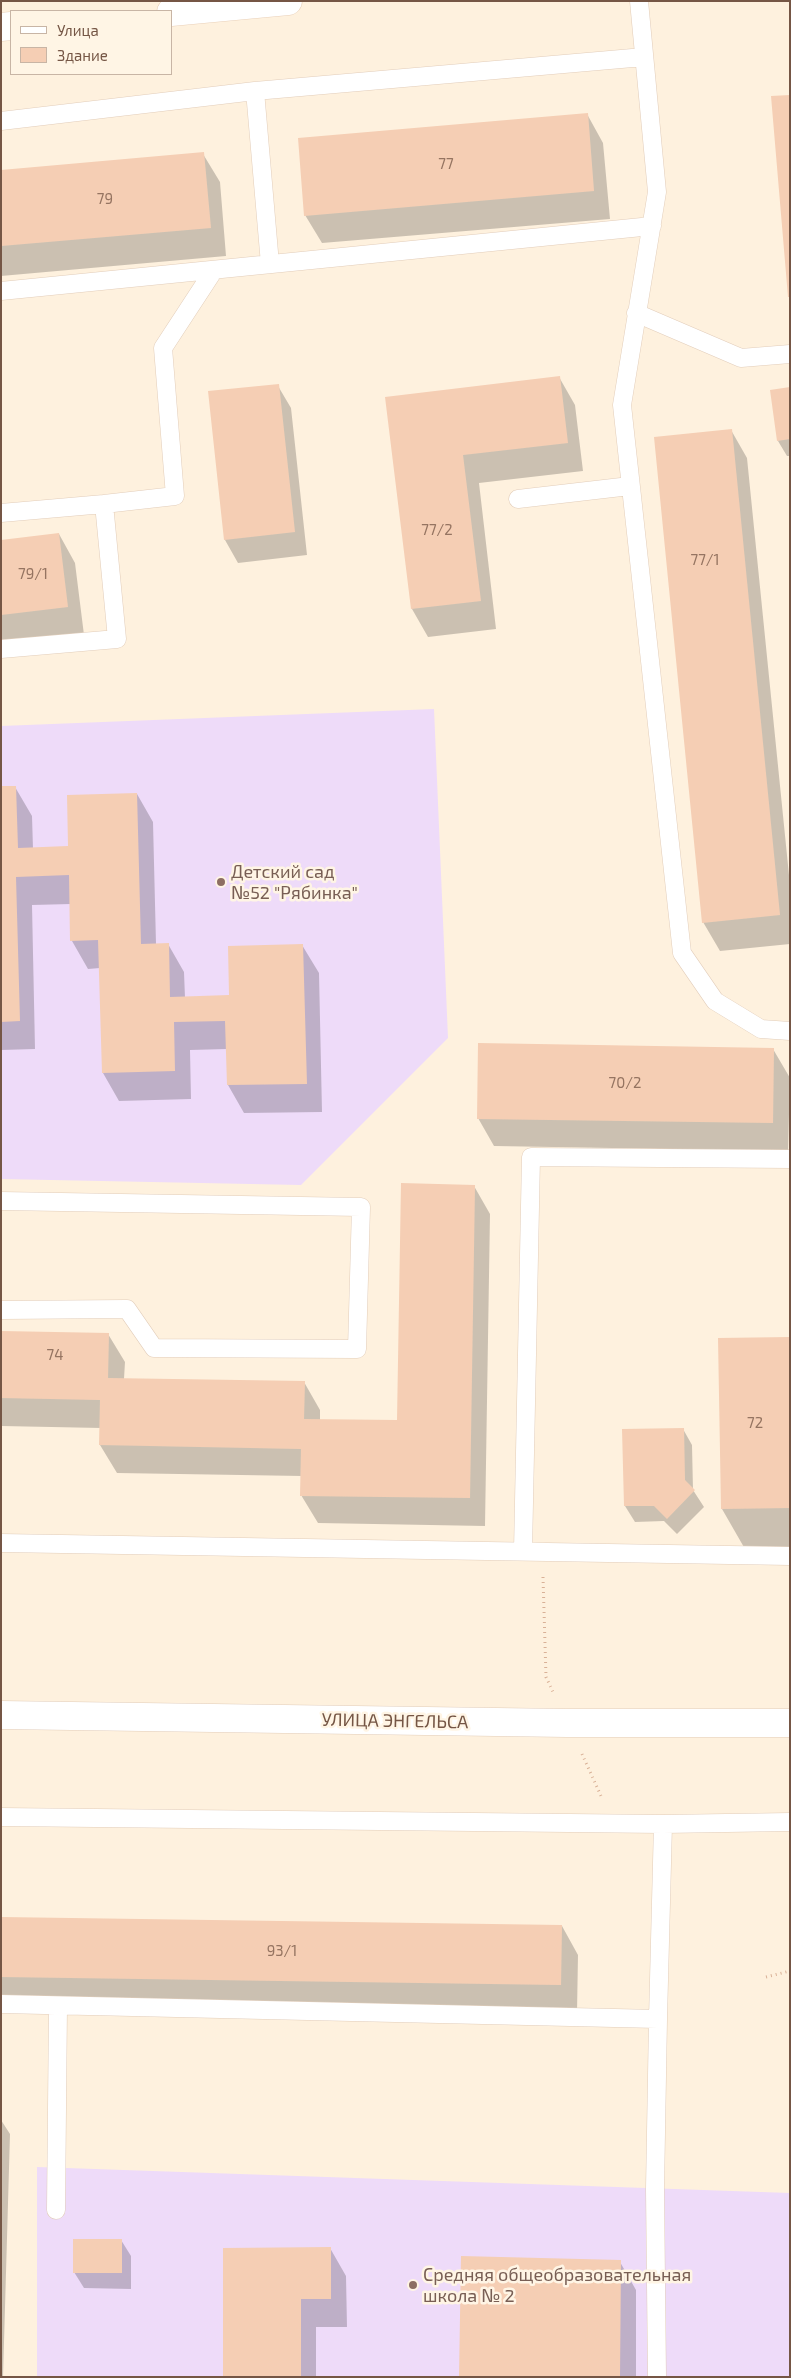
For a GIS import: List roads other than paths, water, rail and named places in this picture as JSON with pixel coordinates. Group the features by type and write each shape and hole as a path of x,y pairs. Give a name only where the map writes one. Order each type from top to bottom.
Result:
{"street":[{"path":"172,12 288,1"},
{"name":"УЛИЦА ЭНГЕЛЬСА","path":"1,1714 567,1723 790,1723"}],"lane":[{"path":"639,1 657,192 622,405 682,954 715,1001 761,1029 790,1031"},
{"path":"1,121 255,91 644,56"},
{"path":"255,91 270,264"},
{"path":"1,291 652,226"},
{"path":"1,513 175,496 162,348 214,270"},
{"path":"636,313 741,358 790,354"},
{"path":"518,499 630,486"},
{"path":"1,648 117,638 104,504"},
{"path":"523,1551 531,1157 790,1159"},
{"path":"1,1201 361,1207 357,1349 154,1348 127,1310 1,1310"},
{"path":"1,1543 790,1556"},
{"path":"1,1817 663,1824 790,1822"},
{"path":"656,2377 655,2189 663,1824"},
{"path":"1,2004 658,2020"},
{"path":"56,2210 58,2006"}],"place":[{"name":"Детский сад №52 \"Рябинка\"","path":"221,882"},
{"name":"Средняя общеобразовательная школа № 2","path":"413,2285"}]}
